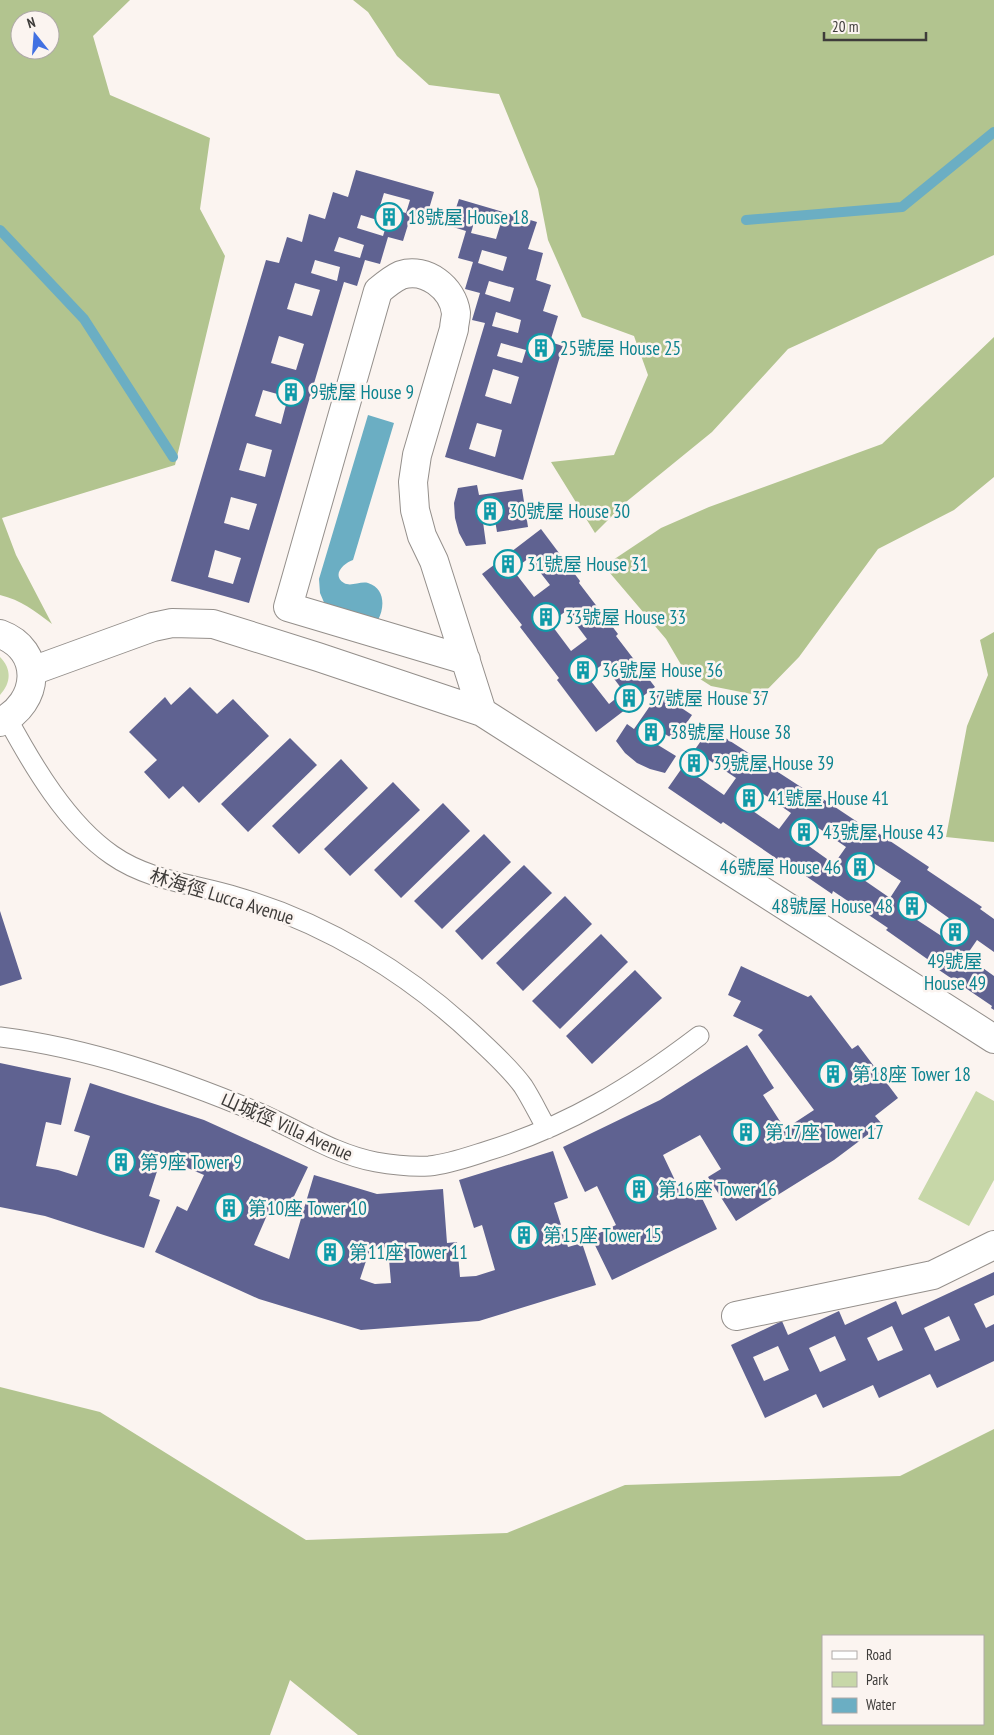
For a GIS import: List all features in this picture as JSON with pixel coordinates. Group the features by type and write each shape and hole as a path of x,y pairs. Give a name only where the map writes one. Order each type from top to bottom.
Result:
{"street":[{"path":"466,660 288,608 378,291 389,281 403,275 417,274 432,278 444,287 452,300 456,314 454,329 416,455 413,482 415,510 422,536 434,561 466,660 482,712"},
{"path":"32,670 152,626 172,623 213,624 482,712 994,1039"},
{"path":"0,634 9,637 20,646 28,658 32,670 30,693 24,703 4,720"},
{"path":"736,1316 933,1275 994,1244"}],"lane":[{"name":"林海徑 Lucca Avenue","path":"4,720 68,812 92,838 113,856 137,869 162,879 237,897 284,913 374,957 454,1016 490,1050 522,1085 547,1129"},
{"name":"山城徑 Villa Avenue","path":"0,1037 27,1040 71,1050 149,1071 208,1092 266,1116 348,1155 375,1162 429,1166 456,1161 509,1144 547,1129 609,1098 656,1069 699,1036"}],"green space":[{"path":"0,0 130,0 93,36 110,95 210,138 200,209 225,256 175,465 2,518 16,555 52,624 34,610 0,595"},
{"path":"353,0 994,0 994,255 788,349 712,432 626,502 595,533 551,462 614,455 648,375 634,336 582,317 548,240 538,189 499,94 429,85 397,56 368,12"},
{"path":"994,337 994,477 954,510 878,549 799,657 761,696 711,686 683,668 666,639 604,566 661,528 709,507 882,444"},
{"path":"994,632 994,842 946,837 967,726 988,675 980,640"},
{"path":"0,657 7,666 9,676 6,686 0,695"},
{"path":"976,1091 994,1101 994,1180 969,1226 918,1199"},
{"path":"0,1387 100,1412 306,1540 507,1533 625,1485 900,1476 994,1429 994,1735 358,1735 290,1680 270,1735 0,1735"}],"water":[{"path":"368,415 394,423 353,560 343,566 339,576 340,580 347,584 368,583 378,589 382,598 382,609 378,620 326,607 320,593 319,579"}],"building":[{"path":"356,170 434,192 426,219 411,215 403,241 388,237 380,264 365,260 357,286 344,282 249,603 171,581 266,260 279,263 287,237 302,242 309,214 325,219 333,192 348,197","holes":["384,193 410,200 406,213 380,206","361,215 387,223 383,236 357,228","339,237 364,245 360,258 334,251","315,260 340,267 337,281 311,273","295,283 320,290 312,316 287,309","279,336 304,344 296,370 271,363","263,390 288,397 281,424 255,416","247,443 272,450 265,477 239,470","231,497 257,504 249,530 224,523","215,550 241,558 233,584 208,577"]},
{"path":"459,199 537,222 528,249 543,253 536,280 551,285 543,311 558,316 550,342 563,346 523,480 445,457 485,323 472,320 480,293 465,289 473,262 458,258 466,231 450,226","holes":["475,219 500,226 496,239 471,233","482,250 507,257 503,271 478,263","489,281 514,288 510,302 485,294","496,312 521,320 518,333 492,326","501,343 526,350 522,363 497,356","493,369 519,377 511,404 485,396","477,423 502,430 495,457 469,449"]},
{"name":"30號屋 House 30","path":"477,485 479,495 522,489 528,527 497,532 495,520 483,522 486,544 466,546 459,533 454,503 458,488"},
{"path":"541,529 618,634 616,636 655,687 596,732 557,680 559,678 520,627 522,625 482,574","holes":["529,558 550,585 534,597 513,570","566,611 587,639 571,651 550,623","603,664 624,692 609,704 587,676"]},
{"path":"190,687 217,714 233,699 269,736 199,803 183,786 169,799 144,772 157,760 129,732 165,697 171,705"},
{"name":"38號屋 House 38","path":"659,693 692,715 675,740 665,734 658,745 676,756 665,773 637,763 625,753 616,741 627,724 634,729"},
{"path":"710,728 929,867 927,870 982,907 980,909 994,919 994,952 977,940 966,956 994,976 994,1010 991,1008 992,1006 939,970 940,968 886,930 888,928 833,891 832,894 778,857 777,859 723,822 721,824 668,788","holes":["706,758 736,778 724,795 695,775","762,793 791,813 779,829 750,809","817,827 846,847 834,864 806,844","872,862 901,881 890,898 861,878","925,901 953,921 943,937 914,918"]},
{"path":"290,738 317,765 248,832 221,804"},
{"path":"341,759 368,788 299,854 272,826"},
{"path":"393,782 420,810 350,876 324,849"},
{"path":"443,803 470,831 401,898 374,870"},
{"path":"484,834 511,862 442,929 414,901"},
{"path":"524,865 552,893 482,960 455,931"},
{"path":"565,896 592,924 523,991 496,963"},
{"path":"0,911 22,979 0,986"},
{"path":"601,934 628,962 560,1029 532,1001"},
{"path":"741,966 808,997 811,995 852,1049 858,1045 898,1098 875,1116 882,1124 834,1160 736,1221 708,1177 721,1169 700,1135 663,1155 681,1193 696,1186 717,1229 612,1280 591,1237 616,1225 597,1186 585,1192 563,1147 660,1100 747,1045 774,1088 763,1095 785,1129 814,1110 758,1035 763,1030 733,1016 741,1001 728,995"},
{"path":"635,970 662,998 592,1064 566,1036"},
{"path":"0,1063 71,1078 61,1125 46,1122 36,1166 77,1176 90,1136 74,1131 90,1083 204,1120 308,1167 286,1213 271,1206 254,1245 289,1259 314,1175 377,1194 443,1189 447,1243 457,1242 460,1277 476,1276 495,1270 482,1225 474,1228 459,1180 553,1151 568,1198 554,1203 568,1247 582,1243 596,1285 479,1321 361,1330 259,1299 155,1252 177,1206 187,1211 204,1175 183,1166 161,1159 149,1196 160,1200 144,1248 45,1216 0,1207","holes":["388,1247 391,1283 375,1284 360,1279 370,1249"]},
{"path":"994,1272 994,1295 974,1304 986,1328 994,1324 994,1361 937,1388 930,1374 879,1398 873,1385 823,1408 816,1394 765,1418 731,1345 782,1321 788,1335 839,1311 845,1325 896,1301 902,1315","holes":["949,1316 960,1340 935,1351 924,1328","892,1326 903,1350 878,1361 867,1338","835,1336 846,1360 820,1372 809,1348","778,1346 789,1370 764,1381 753,1357"]}],"waterway":[{"path":"746,220 902,207 994,132"},
{"path":"0,230 84,319 173,457"}],"place":[{"name":"18號屋 House 18","path":"389,217"},
{"name":"25號屋 House 25","path":"541,348"},
{"name":"9號屋 House 9","path":"291,392"},
{"name":"30號屋 House 30","path":"490,511"},
{"name":"31號屋 House 31","path":"508,564"},
{"name":"33號屋 House 33","path":"546,617"},
{"name":"36號屋 House 36","path":"583,670"},
{"name":"37號屋 House 37","path":"629,698"},
{"name":"38號屋 House 38","path":"651,732"},
{"name":"39號屋 House 39","path":"694,763"},
{"name":"41號屋 House 41","path":"749,798"},
{"name":"43號屋 House 43","path":"804,832"},
{"name":"46號屋 House 46","path":"860,867"},
{"name":"48號屋 House 48","path":"912,906"},
{"name":"49號屋 House 49","path":"955,932"},
{"name":"第18座 Tower 18","path":"833,1074"},
{"name":"第17座 Tower 17","path":"746,1132"},
{"name":"第9座 Tower 9","path":"121,1162"},
{"name":"第16座 Tower 16","path":"639,1189"},
{"name":"第10座 Tower 10","path":"229,1208"},
{"name":"第15座 Tower 15","path":"524,1235"},
{"name":"第11座 Tower 11","path":"330,1252"}]}
